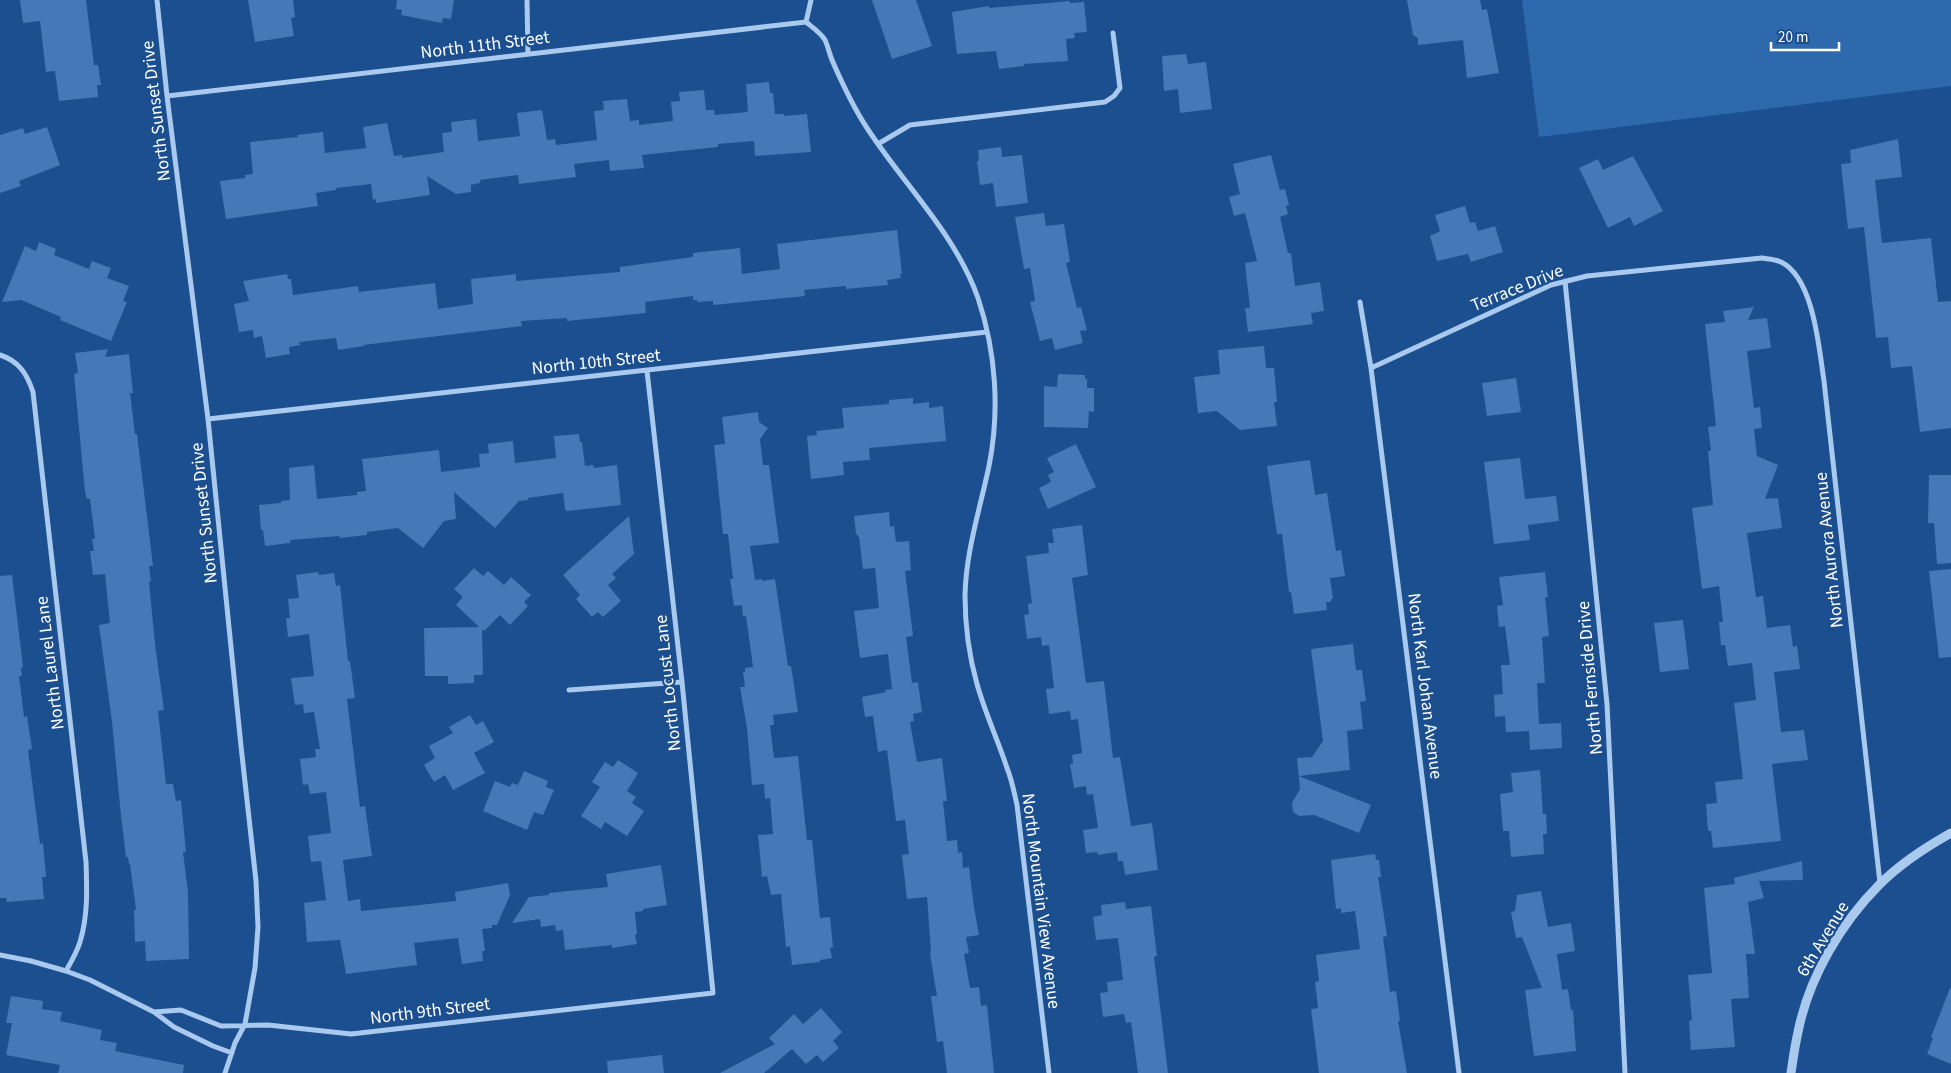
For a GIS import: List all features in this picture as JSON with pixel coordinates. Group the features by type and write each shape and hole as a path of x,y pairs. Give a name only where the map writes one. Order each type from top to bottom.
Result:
{"street":[{"name":"North Sunset Drive","path":"157,0 167,96 208,419 256,882 258,927 255,968 245,1024"},
{"path":"527,0 528,54"},
{"path":"806,22 811,0"},
{"name":"North 11th Street","path":"167,96 806,22"},
{"name":"North Mountain View Avenue","path":"806,22 824,38 849,99 878,144 926,206 962,262 977,298 987,332 993,362 995,394 994,433 989,465 968,555 965,596 968,643 976,683 1008,768 1017,805 1049,1073"},
{"path":"878,144 910,125 1105,102 1114,96 1120,88 1113,33"},
{"name":"North Aurora Avenue","path":"1743,259 1762,258 1780,261 1793,272 1804,288 1812,309 1824,381 1880,884"},
{"name":"Terrace Drive","path":"1371,368 1532,294 1565,281 1587,276 1743,259"},
{"name":"North Fernside Drive","path":"1565,281 1607,704 1625,1073"},
{"name":"North Karl Johan Avenue","path":"1360,302 1371,368 1459,1073"},
{"name":"North 10th Street","path":"208,419 987,332"},
{"name":"North Laurel Lane","path":"0,356 9,358 18,364 27,376 32,392 86,862 87,893 85,918 80,943 66,971"},
{"name":"North Locust Lane","path":"647,371 682,682 713,993"},
{"path":"569,690 682,682"},
{"name":"6th Avenue","path":"1791,1073 1798,1030 1809,995 1824,960 1844,928 1880,884 1923,849 1951,832"},
{"path":"0,955 66,971 90,980 154,1012 174,1028 232,1053"},
{"name":"North 9th Street","path":"154,1012 181,1010 221,1026 268,1025 351,1034 713,993"},
{"path":"225,1073 245,1024"}],"shaded area":[{"path":"1522,0 1951,0 1951,86 1539,137"}],"building":[{"path":"20,0 86,0 94,65 98,65 101,85 97,85 98,97 59,101 55,71 46,72 40,21 23,23"},
{"path":"248,0 293,0 295,17 291,18 294,36 255,42"},
{"path":"397,0 454,0 451,19 443,18 442,23 401,15 402,10 396,9"},
{"path":"872,0 916,0 932,46 892,59"},
{"path":"1407,0 1480,0 1482,10 1487,9 1499,73 1467,78 1463,40 1418,45 1418,38 1413,35"},
{"path":"1070,1 1070,3 1084,2 1087,32 1074,33 1075,38 1066,39 1068,61 1024,64 1024,66 999,69 996,51 957,54 952,12 989,6 989,8"},
{"path":"1186,54 1188,64 1206,62 1212,109 1180,113 1178,89 1164,91 1162,56"},
{"path":"769,82 770,93 773,93 775,114 784,114 784,116 807,114 811,152 755,156 754,141 718,144 718,147 642,155 644,168 610,171 609,160 574,164 576,177 519,184 518,175 480,180 480,183 471,185 471,192 456,194 427,176 430,195 376,203 376,199 373,200 371,184 336,188 336,190 316,193 318,206 226,219 220,181 245,178 245,175 253,174 250,142 298,137 297,135 323,132 325,153 366,148 363,127 387,123 394,156 402,155 402,158 444,152 442,133 452,132 451,122 476,119 478,141 520,136 517,113 542,110 547,140 555,139 556,145 597,140 594,111 604,110 603,101 627,99 630,121 639,120 639,125 673,121 671,102 680,101 679,92 704,90 706,110 714,110 715,115 748,112 746,84"},
{"path":"47,127 60,165 19,181 21,186 0,193 0,135 23,128 25,134"},
{"path":"1898,139 1902,177 1875,180 1882,243 1931,238 1938,302 1951,301 1951,428 1920,432 1912,366 1891,368 1888,337 1876,338 1864,227 1848,229 1841,164 1851,163 1850,150"},
{"path":"1001,147 1002,157 1022,155 1028,203 996,207 993,183 980,185 977,161 979,161 978,150"},
{"path":"1271,155 1280,190 1285,189 1289,205 1286,206 1288,214 1280,217 1288,253 1291,253 1295,286 1320,282 1324,311 1311,313 1313,324 1248,332 1245,308 1250,308 1245,263 1257,261 1245,213 1234,216 1229,197 1240,194 1233,164"},
{"path":"1633,156 1663,211 1634,226 1630,217 1608,228 1579,168 1598,159 1603,170"},
{"path":"1465,206 1470,223 1475,222 1478,231 1495,226 1503,252 1471,262 1468,254 1437,261 1430,236 1440,231 1435,215"},
{"path":"1044,213 1046,226 1064,224 1070,262 1066,263 1077,308 1081,307 1087,330 1080,331 1083,343 1055,350 1052,338 1040,341 1030,302 1035,301 1030,268 1024,269 1015,217"},
{"path":"897,230 902,274 900,274 901,278 887,280 888,285 804,290 805,296 713,305 713,301 697,302 697,300 693,300 693,296 645,302 646,313 567,321 567,318 521,321 522,326 363,345 338,350 336,338 299,342 300,345 289,347 290,354 266,358 262,336 254,338 253,330 239,332 234,304 249,301 243,281 287,274 288,279 291,279 293,295 358,286 359,292 435,283 438,309 473,304 471,279 516,274 516,281 620,272 620,267 693,257 693,253 740,248 742,274 780,269 777,244"},
{"path":"39,242 56,249 54,255 89,269 92,261 111,268 107,278 129,286 123,301 127,302 111,341 60,320 61,317 21,300 2,302 25,246 36,251"},
{"path":"1754,307 1748,320 1767,318 1771,348 1747,351 1754,408 1760,407 1762,428 1754,429 1757,456 1778,465 1765,499 1778,498 1782,528 1747,533 1756,597 1763,596 1767,628 1790,625 1793,647 1797,646 1800,669 1774,672 1781,732 1804,730 1808,760 1772,764 1781,841 1713,848 1711,831 1708,831 1706,804 1717,803 1715,782 1743,779 1734,703 1756,700 1752,663 1728,666 1725,645 1721,645 1719,622 1723,622 1719,586 1702,589 1692,508 1713,505 1708,451 1711,451 1708,427 1716,426 1705,324 1725,322 1723,311"},
{"path":"1264,346 1266,368 1274,368 1277,402 1274,402 1277,426 1240,430 1217,411 1198,413 1194,377 1220,374 1218,350"},
{"path":"108,349 105,357 129,354 133,393 130,393 135,434 137,434 153,566 149,566 151,582 149,582 164,710 158,711 166,784 173,784 176,801 181,800 186,852 183,852 188,892 189,959 146,961 145,941 135,942 134,910 136,910 130,864 128,857 126,857 112,722 99,625 110,623 105,574 93,575 90,551 94,551 92,539 95,539 90,499 87,499 85,492 74,374 78,373 75,353"},
{"path":"1058,374 1085,375 1087,388 1094,388 1094,412 1089,411 1088,428 1044,427 1044,386 1057,387"},
{"path":"1516,378 1521,412 1487,416 1482,383"},
{"path":"913,398 913,404 929,402 929,408 943,406 946,441 869,448 870,460 843,462 844,475 811,479 807,436 817,435 816,431 844,428 842,408 889,404 889,400"},
{"path":"758,412 759,422 768,428 760,439 763,465 769,465 779,543 750,546 755,580 775,579 788,666 791,666 798,712 773,715 774,725 770,725 774,758 798,756 807,840 812,840 820,918 830,917 833,947 830,948 832,958 820,960 820,962 792,965 790,946 786,947 781,894 771,895 767,876 762,877 758,835 773,834 770,798 765,799 764,784 752,785 747,728 740,687 745,687 743,672 745,672 745,668 753,667 746,616 743,616 742,605 734,606 730,579 733,579 728,534 723,534 714,445 725,444 722,417"},
{"path":"579,434 585,466 593,465 594,468 617,465 621,505 567,511 565,509 563,493 528,498 528,500 519,501 495,528 454,492 456,519 444,521 423,548 398,528 367,532 367,535 290,540 290,543 265,546 263,530 261,530 259,505 281,503 281,501 290,500 289,468 314,465 317,499 357,495 357,492 366,491 362,459 439,450 441,472 480,467 479,454 489,453 488,444 513,441 515,463 556,458 554,436"},
{"path":"1076,444 1096,487 1048,509 1039,488 1051,482 1048,475 1054,472 1047,458"},
{"path":"1520,458 1525,499 1556,496 1559,521 1528,525 1530,540 1494,544 1484,462"},
{"path":"1310,460 1315,495 1327,493 1336,551 1341,550 1345,576 1330,578 1333,599 1331,599 1331,602 1326,602 1327,610 1294,614 1291,592 1289,592 1282,534 1277,534 1267,466"},
{"path":"1929,475 1951,475 1951,563 1937,564 1934,523 1928,523"},
{"path":"889,512 890,527 894,526 896,542 909,541 911,570 905,571 913,636 906,637 912,683 918,682 922,712 913,714 914,721 910,722 917,762 942,758 947,801 943,801 947,841 957,840 958,853 962,852 963,868 969,867 979,935 966,937 969,953 964,954 970,988 979,987 981,1006 987,1005 994,1073 947,1073 943,1041 937,1042 931,996 937,996 930,954 927,897 907,899 902,855 909,854 905,820 896,821 887,750 878,752 873,716 865,717 862,697 892,689 888,654 860,658 854,611 879,608 875,568 863,569 854,516"},
{"path":"629,516 634,554 612,574 616,578 608,585 621,601 603,617 598,612 592,617 576,599 580,595 563,575"},
{"path":"1082,525 1088,575 1072,578 1086,683 1104,681 1113,758 1120,757 1131,826 1152,823 1158,870 1125,875 1123,861 1118,861 1117,852 1098,855 1097,852 1086,853 1083,830 1098,828 1093,794 1087,795 1086,786 1074,788 1070,764 1073,764 1072,755 1082,753 1078,719 1071,720 1070,711 1049,714 1046,689 1054,688 1049,645 1042,646 1041,637 1027,639 1024,615 1029,614 1028,604 1032,603 1026,556 1049,553 1048,543 1054,543 1052,529"},
{"path":"474,568 483,576 488,571 504,585 511,577 531,595 524,602 528,606 510,625 500,615 484,631 482,629 483,675 474,675 474,683 448,684 448,676 425,676 424,628 479,627 456,605 463,597 454,589"},
{"path":"1951,569 1951,657 1939,658 1929,571"},
{"path":"318,572 319,575 334,573 336,586 340,585 348,661 350,661 355,698 347,699 360,807 365,806 372,856 343,860 348,901 360,899 361,911 456,901 455,892 508,883 510,895 497,925 492,925 492,928 482,929 485,951 482,951 483,961 462,964 458,938 414,943 417,965 346,974 340,940 307,942 304,903 326,900 321,861 311,862 308,836 331,833 326,792 310,794 308,784 303,785 300,759 316,757 315,749 320,749 314,712 304,713 303,704 295,705 291,678 314,676 309,634 288,637 286,618 290,618 288,599 299,598 296,575"},
{"path":"1545,572 1548,597 1545,597 1549,636 1542,637 1545,683 1537,683 1539,724 1561,723 1562,748 1530,750 1529,731 1506,732 1505,716 1495,717 1494,695 1503,694 1501,665 1510,665 1505,626 1499,627 1497,606 1503,605 1499,577"},
{"path":"12,575 23,667 21,668 22,676 19,676 24,717 27,716 32,749 28,750 40,844 43,843 46,877 42,877 44,899 7,902 6,898 0,898 0,576"},
{"path":"1683,620 1689,669 1660,672 1654,623"},
{"path":"1353,644 1356,670 1362,670 1366,701 1360,702 1363,729 1347,731 1350,770 1299,776 1371,805 1359,833 1314,815 1299,816 1293,812 1292,803 1300,789 1297,758 1312,757 1323,741 1311,649"},
{"path":"470,715 476,725 483,721 494,742 474,753 485,773 453,790 445,775 434,782 424,765 435,758 429,746 453,733 449,727"},
{"path":"618,760 638,773 627,791 636,797 632,803 644,811 627,836 605,822 601,829 581,816 600,787 592,782 605,762 613,767"},
{"path":"1540,770 1543,814 1546,814 1547,834 1543,834 1544,854 1511,857 1509,831 1503,831 1500,794 1513,792 1511,773"},
{"path":"524,771 548,781 546,787 554,790 543,815 534,812 527,830 483,811 495,781 510,787 512,783 518,785"},
{"path":"1375,854 1376,860 1379,860 1381,877 1378,877 1387,936 1383,937 1390,992 1396,991 1400,1021 1398,1021 1407,1073 1319,1073 1311,1009 1318,1008 1315,982 1319,981 1316,955 1360,949 1355,911 1341,913 1341,908 1336,909 1331,860"},
{"path":"1802,861 1803,880 1759,881 1764,898 1748,902 1755,954 1746,954 1749,998 1731,999 1735,1047 1691,1050 1689,1021 1692,1020 1688,975 1712,973 1704,888 1735,884 1734,878"},
{"path":"661,865 667,905 635,912 637,944 612,948 612,945 565,950 563,930 556,931 555,925 541,927 540,919 512,923 529,897 608,887 606,874"},
{"path":"1541,891 1548,927 1571,923 1575,951 1557,954 1562,990 1568,989 1571,1010 1573,1010 1576,1051 1534,1056 1525,990 1542,988 1522,937 1516,938 1511,912 1515,911 1517,895"},
{"path":"1125,902 1126,909 1151,906 1157,956 1154,957 1168,1073 1138,1073 1131,1022 1126,1023 1124,1014 1103,1017 1100,993 1108,992 1107,982 1123,980 1118,938 1096,940 1093,917 1102,915 1101,905"},
{"path":"1950,988 1951,1064 1927,1054 1933,1038 1931,1037"},
{"path":"11,996 43,1001 42,1009 62,1012 60,1021 102,1030 100,1040 117,1043 115,1051 184,1065 183,1073 58,1073 60,1065 6,1055 12,1023 6,1023"},
{"path":"821,1008 842,1032 833,1041 839,1048 823,1062 817,1055 806,1064 792,1049 764,1073 720,1073 775,1044 769,1038 794,1014 803,1024"},
{"path":"662,1055 664,1073 608,1073 607,1061"}]}
